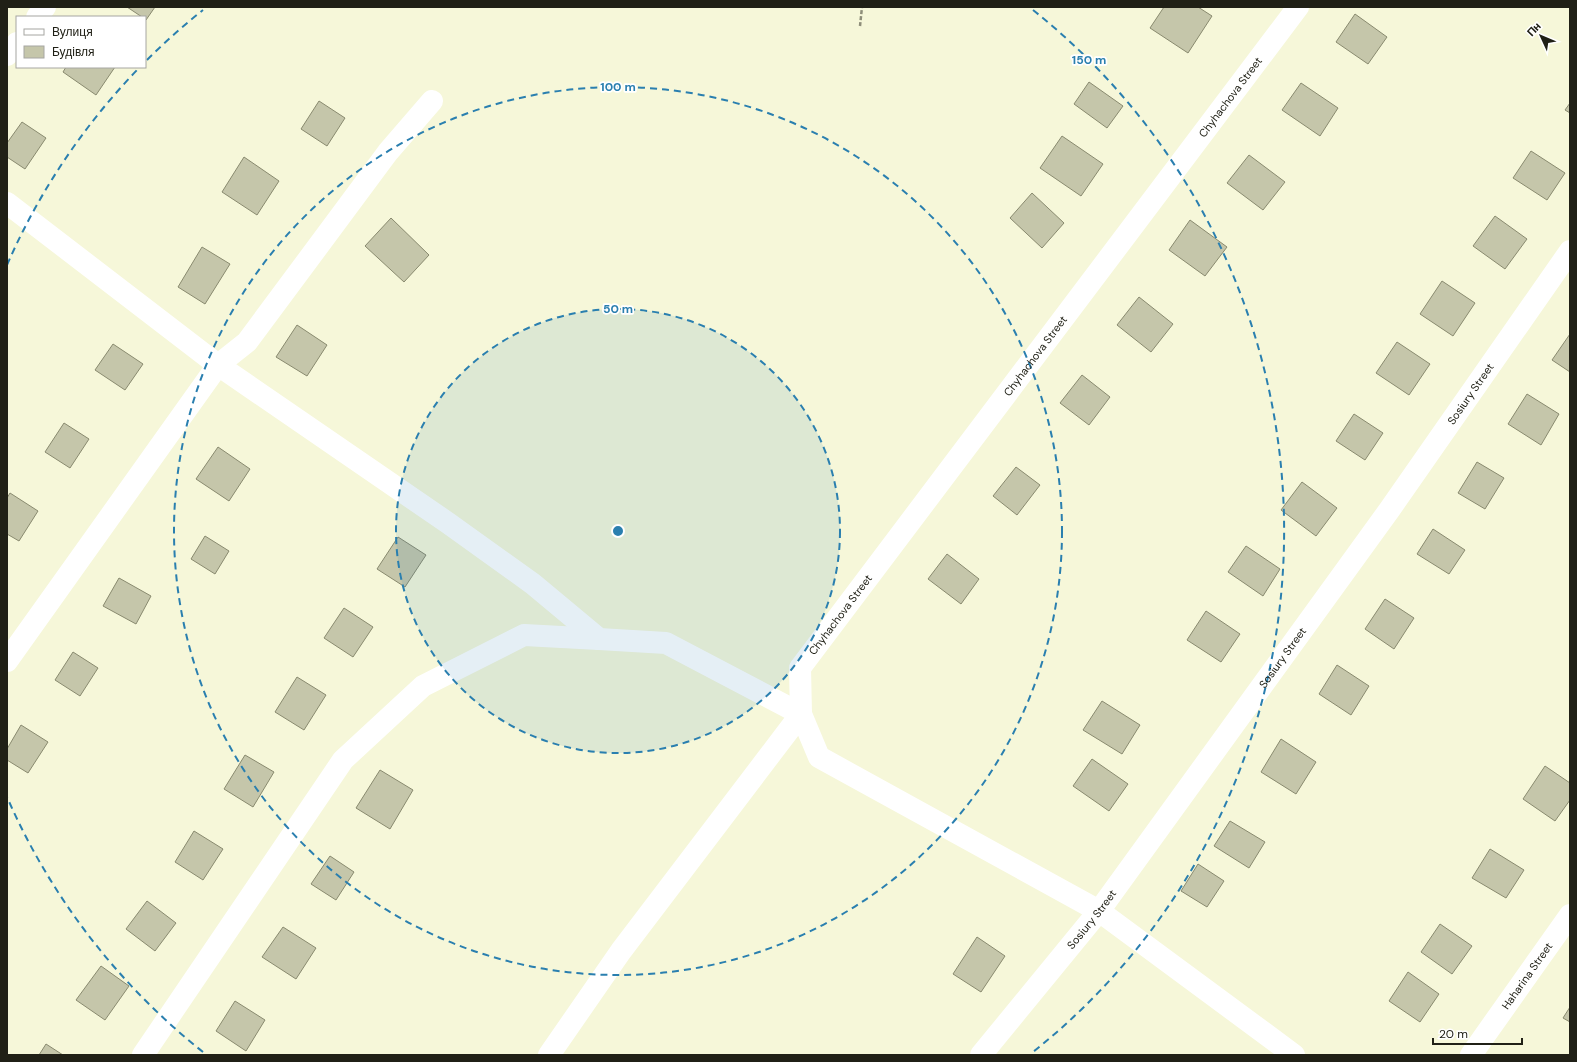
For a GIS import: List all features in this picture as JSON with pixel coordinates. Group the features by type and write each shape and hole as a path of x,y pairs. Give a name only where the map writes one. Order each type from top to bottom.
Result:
{"street":[{"path":"38,16 45,7"},
{"name":"Chyhachova Street","path":"801,714 800,668 1298,7"},
{"path":"7,55 16,44"},
{"path":"7,661 218,365 247,342 388,152 432,101"},
{"path":"7,203 218,365 448,523 533,584 599,639"},
{"name":"Sosiury Street","path":"981,1055 1099,911 1390,509 1570,251"},
{"path":"143,1055 343,760 423,686 524,635 666,643 801,714 819,757 1099,911 1294,1055"},
{"path":"549,1055 620,951 801,714"},
{"name":"Haharina Street","path":"1470,1055 1570,916"}],"path":[{"path":"860,26 862,7"}],"building":[{"path":"127,7 155,7 146,20 146,16 140,16"},
{"path":"1164,7 1198,7 1212,16 1188,53 1150,28"},
{"path":"1355,14 1387,37 1368,64 1336,42"},
{"path":"65,68 114,68 96,95 63,72"},
{"path":"1089,82 1123,106 1107,128 1074,104"},
{"path":"1301,83 1338,108 1320,136 1282,110"},
{"path":"319,101 345,118 327,146 301,129"},
{"path":"1570,103 1570,113 1565,110"},
{"path":"22,122 46,138 25,169 7,157 7,143"},
{"path":"1062,136 1103,164 1081,196 1040,168"},
{"path":"1531,151 1565,173 1547,200 1513,178"},
{"path":"1249,155 1285,182 1263,210 1227,183"},
{"path":"244,157 279,181 257,215 222,192"},
{"path":"1032,193 1064,223 1042,248 1010,218"},
{"path":"1495,216 1527,239 1505,269 1473,246"},
{"path":"391,218 429,255 404,282 365,246"},
{"path":"1190,220 1227,247 1205,276 1169,250"},
{"path":"202,247 230,264 205,304 178,287"},
{"path":"1442,281 1475,303 1453,336 1420,314"},
{"path":"1139,297 1173,324 1151,352 1117,325"},
{"path":"297,325 327,345 307,376 276,357"},
{"path":"1570,334 1570,372 1552,360"},
{"path":"1397,342 1430,364 1409,395 1376,373"},
{"path":"113,344 143,364 125,390 95,370"},
{"path":"1082,375 1110,397 1089,425 1060,403"},
{"path":"1527,394 1559,414 1541,445 1508,424"},
{"path":"1354,414 1383,433 1365,460 1336,441"},
{"path":"64,423 89,439 70,468 45,452"},
{"path":"218,447 250,469 229,501 196,479"},
{"path":"1477,462 1504,478 1485,509 1458,493"},
{"path":"1016,467 1040,485 1017,515 993,496"},
{"path":"1302,482 1337,508 1316,536 1281,510"},
{"path":"10,493 38,511 19,541 7,534 7,498"},
{"path":"1433,529 1465,550 1449,574 1417,554"},
{"path":"205,536 229,551 215,574 191,559"},
{"path":"398,537 426,555 405,587 377,569"},
{"path":"1246,546 1280,569 1263,596 1228,572"},
{"path":"947,554 979,579 961,604 928,579"},
{"path":"119,578 151,596 136,624 103,606"},
{"path":"1385,599 1414,618 1394,649 1365,629"},
{"path":"344,608 373,627 353,657 324,638"},
{"path":"1206,611 1240,634 1221,662 1187,640"},
{"path":"73,652 98,668 80,696 55,680"},
{"path":"1337,665 1369,686 1351,715 1319,694"},
{"path":"297,677 326,695 304,730 275,712"},
{"path":"1102,701 1140,725 1122,754 1083,730"},
{"path":"21,725 48,742 28,773 7,760 7,749"},
{"path":"1281,739 1316,762 1296,794 1261,772"},
{"path":"245,755 274,772 253,807 224,789"},
{"path":"1092,759 1128,784 1109,811 1073,786"},
{"path":"1545,766 1570,783 1570,800 1555,821 1523,799"},
{"path":"380,770 413,790 390,829 356,808"},
{"path":"1230,821 1265,842 1249,868 1214,846"},
{"path":"194,831 223,849 203,880 175,862"},
{"path":"1490,849 1524,870 1506,898 1472,878"},
{"path":"330,856 354,872 336,900 311,884"},
{"path":"1198,864 1224,881 1207,907 1181,891"},
{"path":"147,901 176,923 155,951 126,929"},
{"path":"1440,924 1472,946 1452,974 1421,952"},
{"path":"283,927 316,948 296,979 262,957"},
{"path":"977,937 1005,956 981,992 953,974"},
{"path":"101,966 129,986 105,1020 76,1000"},
{"path":"1408,972 1439,994 1420,1022 1389,1001"},
{"path":"235,1001 265,1020 246,1051 216,1031"},
{"path":"1570,1007 1570,1022 1563,1018"},
{"path":"46,1044 63,1055 39,1055"}]}
